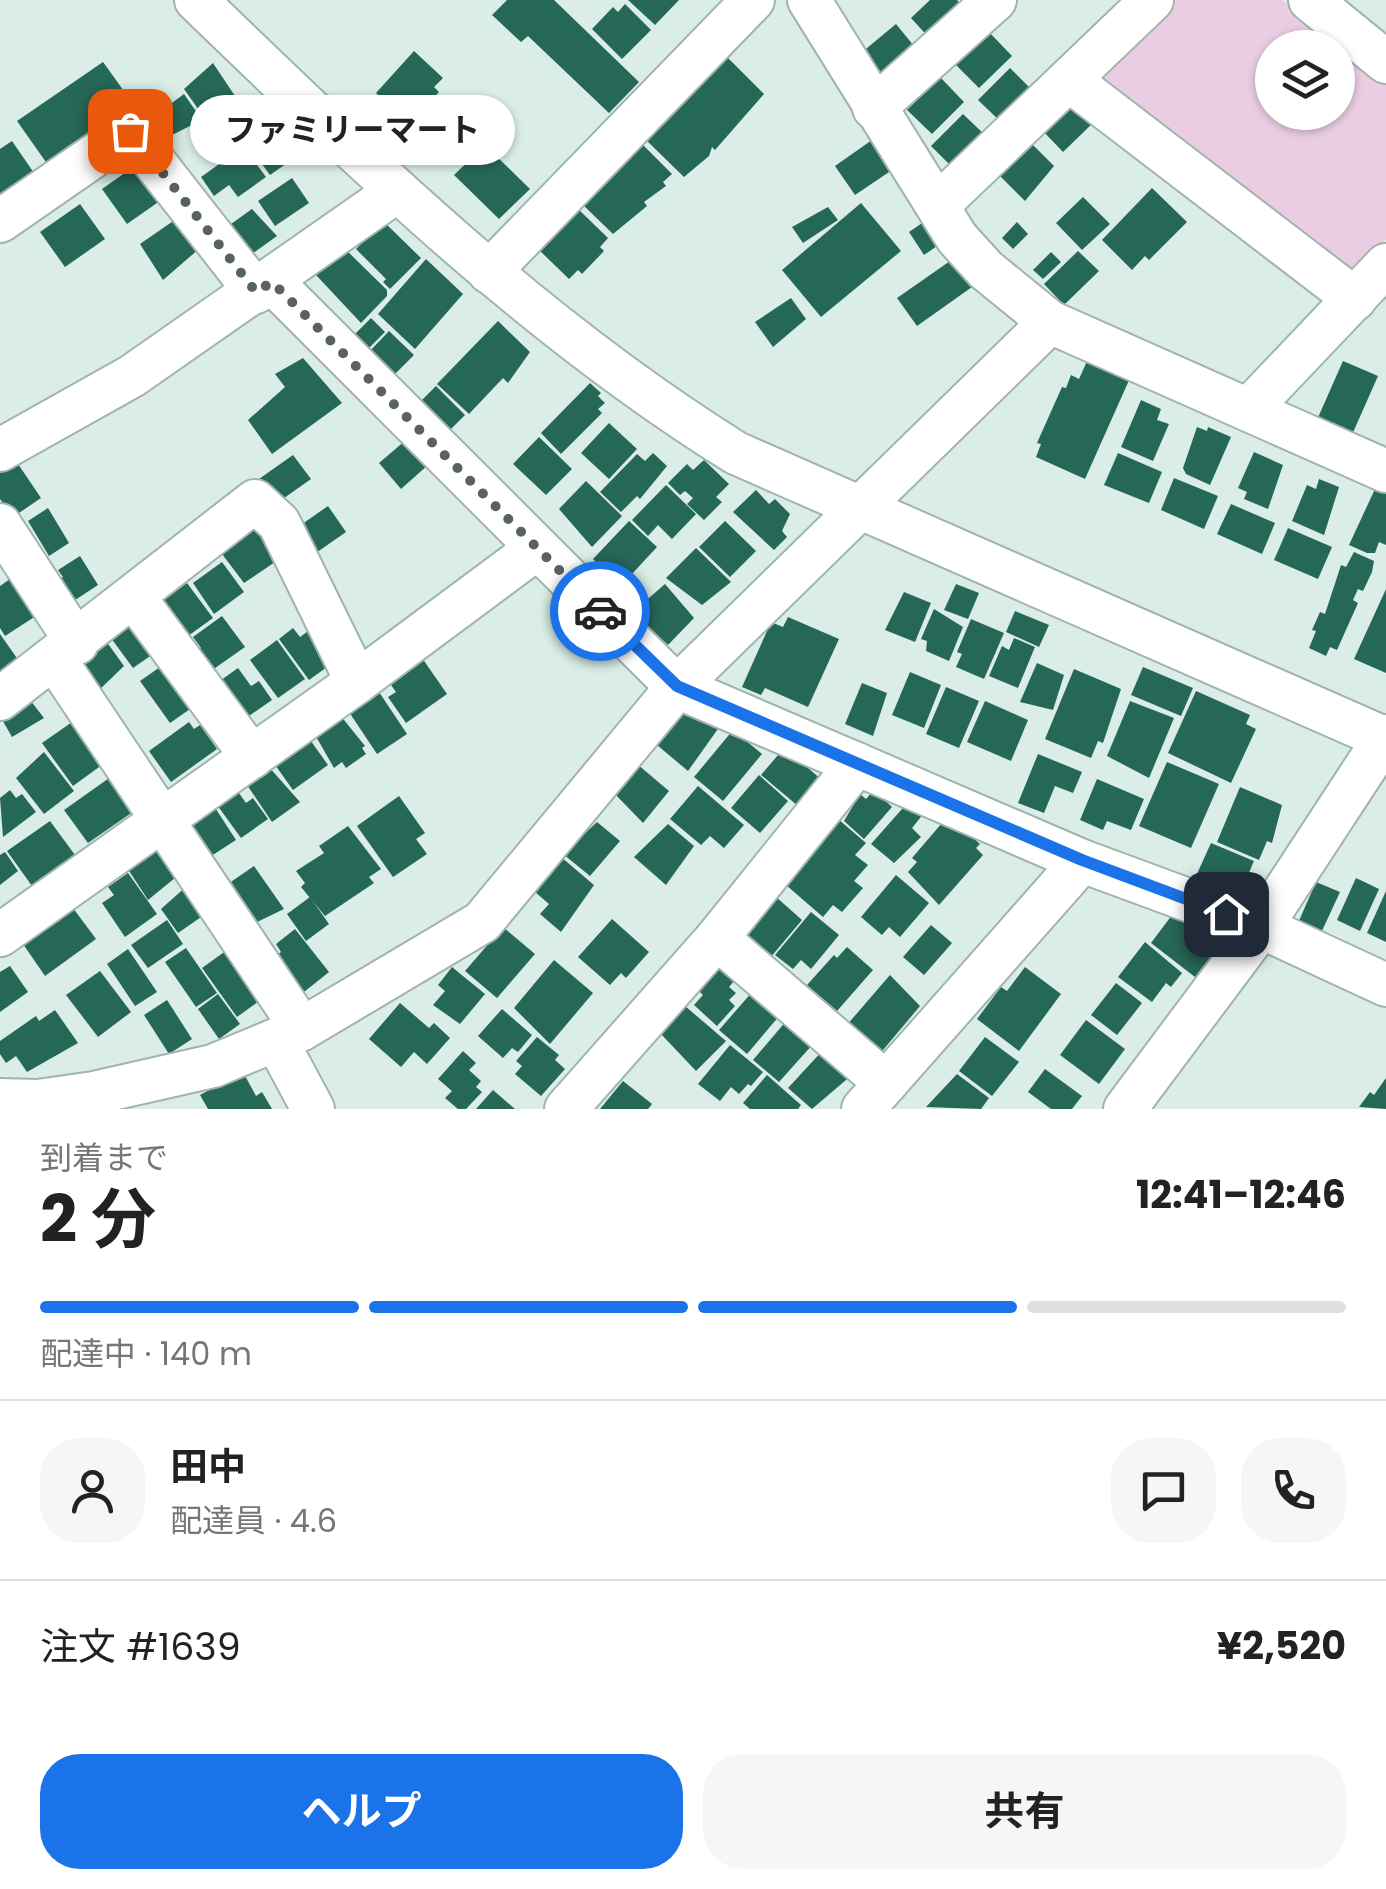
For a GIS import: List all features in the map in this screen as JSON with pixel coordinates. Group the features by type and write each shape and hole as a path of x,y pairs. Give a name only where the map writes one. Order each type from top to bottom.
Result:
{"street":[{"path":"196,0 397,191 489,272 659,405 736,453 1385,737 1261,927 1125,1109"},
{"path":"489,272 753,0"},
{"path":"809,0 957,238 986,270 1050,322 1386,471"},
{"path":"874,108 995,0"},
{"path":"939,204 1152,0"},
{"path":"1310,0 1386,62"},
{"path":"1069,80 1355,299"},
{"path":"0,220 130,131 264,287 677,686 1082,860 1261,927 1386,985"},
{"path":"4,439 132,376 397,191"},
{"path":"1249,409 1386,265"},
{"path":"27,1103 213,1066 289,1034 482,922 677,686 1050,322"},
{"path":"0,698 256,501 279,523 358,682"},
{"path":"6,547 289,1034 313,1109"},
{"path":"0,935 358,682 536,549"},
{"path":"134,597 252,757"},
{"path":"566,1109 717,938 857,764"},
{"path":"717,938 875,1096 1082,860"}],"shaded area":[{"path":"1167,0 1282,0 1319,30 1255,30 1255,130 1355,130 1355,59 1386,84 1386,239 1353,276 1093,72"}],"building":[{"path":"507,0 554,0 639,82 609,113 528,36 521,42 492,15"},
{"path":"628,0 679,0 655,25"},
{"path":"930,0 957,0 967,11 933,42 911,18"},
{"path":"625,4 651,30 622,59 592,29 613,7 618,12"},
{"path":"896,24 918,51 882,79 861,53"},
{"path":"988,31 1012,56 979,88 955,64"},
{"path":"414,51 443,78 434,87 439,92 410,124 376,93"},
{"path":"725,55 764,94 715,150 712,147 709,156 684,177 644,138"},
{"path":"103,62 134,105 48,165 17,121"},
{"path":"213,63 237,99 206,120 184,89"},
{"path":"1010,68 1034,92 1002,123 978,100"},
{"path":"940,77 964,102 932,134 907,110"},
{"path":"184,94 202,120 162,140 142,112 159,100 165,108"},
{"path":"1073,97 1096,120 1063,152 1041,129"},
{"path":"963,114 987,137 955,170 931,146"},
{"path":"281,121 303,152 270,175 248,145"},
{"path":"1026,138 1054,166 1025,201 994,170"},
{"path":"872,140 892,170 855,195 835,166"},
{"path":"12,141 34,173 0,197 0,149"},
{"path":"640,142 672,174 663,182 666,186 644,202 647,206 613,234 580,202"},
{"path":"485,145 530,189 499,219 454,175"},
{"path":"246,150 266,177 238,197 229,185 214,196 201,177 229,157 234,163"},
{"path":"142,161 167,196 127,224 102,189"},
{"path":"292,178 309,203 275,226 258,201"},
{"path":"1152,188 1187,222 1149,260 1145,256 1132,270 1102,240"},
{"path":"1083,197 1110,224 1082,250 1056,223"},
{"path":"861,203 901,251 821,317 782,270"},
{"path":"80,204 105,239 65,267 40,232"},
{"path":"575,206 608,238 600,247 604,251 582,274 578,270 569,279 536,247"},
{"path":"828,207 838,220 803,243 792,227"},
{"path":"252,209 277,236 245,259 224,229"},
{"path":"179,217 200,248 163,280 140,244"},
{"path":"928,219 943,242 924,255 909,232"},
{"path":"383,221 421,258 390,289 383,282 386,279 356,249"},
{"path":"1017,222 1028,234 1013,249 1002,238"},
{"path":"343,247 387,290 387,296 361,323 316,275"},
{"path":"1078,251 1099,271 1064,305 1044,284"},
{"path":"1051,252 1061,262 1043,279 1033,270"},
{"path":"426,259 463,294 415,349 378,314"},
{"path":"953,259 972,287 917,326 897,298"},
{"path":"791,298 806,319 773,347 755,322"},
{"path":"371,318 385,332 369,348 355,334"},
{"path":"498,321 530,352 508,383 503,378 469,414 437,384"},
{"path":"389,331 414,355 393,376 368,353"},
{"path":"303,358 342,403 272,454 248,420 285,387 275,374"},
{"path":"1088,359 1130,378 1085,479 1036,457 1041,444 1037,443 1062,387 1066,388 1071,375 1079,379"},
{"path":"1343,361 1378,376 1351,437 1316,422"},
{"path":"590,383 605,403 598,409 602,413 561,454 541,433"},
{"path":"436,386 465,415 449,431 420,402"},
{"path":"1141,400 1161,409 1157,420 1169,424 1153,461 1121,447"},
{"path":"609,423 637,449 609,479 581,453"},
{"path":"1197,427 1207,431 1208,427 1231,437 1210,485 1186,474 1183,468"},
{"path":"539,437 572,469 546,495 513,464"},
{"path":"406,440 428,465 401,489 379,463"},
{"path":"1254,452 1283,465 1268,509 1244,499 1247,492 1238,488"},
{"path":"653,453 667,466 640,499 637,496 621,512 600,492 637,454 645,461"},
{"path":"1118,453 1162,472 1149,503 1104,485"},
{"path":"293,455 311,479 277,503 259,479"},
{"path":"704,460 729,484 716,497 722,502 704,520 687,504 693,498 685,491 680,495 668,483 687,464 693,470"},
{"path":"16,461 41,498 13,517 0,499 0,473"},
{"path":"1174,478 1218,496 1204,529 1161,510"},
{"path":"1319,479 1339,487 1324,535 1292,521 1307,485 1316,489"},
{"path":"586,481 622,516 592,547 559,509"},
{"path":"666,485 696,514 672,539 658,525 648,536 632,520"},
{"path":"1375,489 1386,494 1386,545 1379,542 1375,553 1367,553 1349,545"},
{"path":"756,490 769,504 775,499 790,514 782,531 787,537 774,550 733,512"},
{"path":"1231,504 1275,523 1262,554 1217,534"},
{"path":"328,506 346,532 313,555 295,529"},
{"path":"48,508 69,543 49,556 28,521"},
{"path":"629,521 657,547 630,576 619,566 611,576 593,559"},
{"path":"725,521 756,551 730,577 699,547"},
{"path":"256,523 281,558 244,583 219,550"},
{"path":"1288,528 1332,547 1318,579 1274,560"},
{"path":"696,548 731,582 702,605 666,578"},
{"path":"1354,552 1374,561 1372,572 1363,591 1358,589 1353,600 1358,603 1337,650 1330,647 1326,656 1309,648 1316,631 1312,630 1320,612 1325,614 1341,565 1346,567"},
{"path":"80,556 98,585 69,604 55,582 63,577 58,570"},
{"path":"222,562 244,592 214,614 193,583"},
{"path":"10,579 42,612 5,636 0,628 0,586"},
{"path":"187,583 213,618 188,636 163,601"},
{"path":"665,584 694,618 668,645 633,612"},
{"path":"956,584 979,593 968,619 944,610"},
{"path":"1386,589 1386,673 1354,659"},
{"path":"904,592 931,603 915,642 885,630"},
{"path":"934,609 963,627 949,661 926,651 927,641 921,639"},
{"path":"1015,611 1049,625 1039,647 1006,632"},
{"path":"222,616 245,647 208,673 194,653 201,648 193,637"},
{"path":"788,617 839,639 808,707 765,688 761,695 742,687 771,622 783,627"},
{"path":"131,618 156,652 133,668 108,634"},
{"path":"971,619 1004,633 984,679 956,667 962,654 957,652"},
{"path":"293,628 300,637 311,629 334,662 309,680 279,639"},
{"path":"0,634 19,661 0,674"},
{"path":"1014,638 1035,647 1018,688 989,676 1002,646 1009,650"},
{"path":"277,640 305,679 278,698 250,660"},
{"path":"106,641 124,666 97,692 78,655"},
{"path":"420,655 447,694 406,723 388,697 396,692 386,678"},
{"path":"1037,663 1064,675 1053,710 1020,702"},
{"path":"163,665 193,707 170,723 140,681"},
{"path":"1143,667 1193,688 1181,716 1131,695"},
{"path":"238,668 251,686 259,681 272,700 243,720 217,683"},
{"path":"1074,669 1121,689 1103,743 1098,741 1091,758 1045,739"},
{"path":"910,672 941,685 924,728 892,715"},
{"path":"862,683 887,693 873,736 845,724"},
{"path":"375,686 407,734 377,754 345,706"},
{"path":"946,687 979,701 959,748 926,734"},
{"path":"1196,691 1250,715 1246,724 1256,729 1231,783 1168,753"},
{"path":"27,696 44,718 12,737 0,716"},
{"path":"985,701 1028,720 1011,761 967,742"},
{"path":"1130,701 1174,718 1149,778 1107,756"},
{"path":"685,711 720,726 688,771 657,745"},
{"path":"340,715 365,746 362,748 366,754 346,768 342,762 334,768 314,733"},
{"path":"75,720 106,762 73,786 42,743"},
{"path":"189,722 194,729 200,725 217,749 171,782 149,751"},
{"path":"733,730 762,754 723,801 694,777"},
{"path":"308,737 328,765 293,790 273,762"},
{"path":"784,748 821,779 798,806 761,775"},
{"path":"44,752 74,791 44,814 16,778"},
{"path":"1038,754 1082,772 1073,793 1055,786 1044,813 1018,803"},
{"path":"1167,762 1219,784 1191,848 1139,826"},
{"path":"637,764 669,791 643,823 613,792"},
{"path":"268,766 300,802 272,822 245,782"},
{"path":"759,775 788,801 760,833 731,808"},
{"path":"112,776 137,809 88,843 64,810"},
{"path":"1097,779 1144,799 1131,830 1107,821 1103,830 1080,820"},
{"path":"232,783 246,803 253,798 268,819 241,838 212,798"},
{"path":"698,786 744,825 724,848 710,836 701,845 670,819"},
{"path":"1240,787 1282,805 1272,843 1267,841 1259,860 1217,842"},
{"path":"10,790 16,798 22,794 36,812 3,837 0,798"},
{"path":"874,790 892,807 864,839 844,821 860,794 866,799"},
{"path":"399,796 425,833 416,839 427,854 393,877 357,826"},
{"path":"910,800 924,813 912,828 921,837 894,863 871,844"},
{"path":"212,803 236,840 205,860 187,833 194,828 189,819"},
{"path":"948,816 980,844 976,848 983,855 939,905 908,872 917,862 912,858"},
{"path":"838,819 866,843 855,855 868,865 854,881 863,888 842,912 833,905 823,917 786,885"},
{"path":"50,821 75,855 32,886 7,851"},
{"path":"597,822 620,841 590,876 563,854"},
{"path":"668,824 694,846 666,885 634,857"},
{"path":"348,826 381,869 369,877 374,883 325,916 301,887 305,883 296,871 324,853 319,846"},
{"path":"1211,843 1254,861 1238,898 1196,876"},
{"path":"158,848 181,873 148,900 122,860"},
{"path":"5,852 18,871 0,885 0,855"},
{"path":"561,857 594,885 561,932 540,914 549,904 535,892"},
{"path":"254,866 284,909 251,925 225,886"},
{"path":"128,873 157,914 125,937 102,903 114,895 108,887"},
{"path":"896,875 929,903 900,937 889,927 882,935 861,917"},
{"path":"1356,878 1379,889 1360,931 1337,920"},
{"path":"1316,882 1340,892 1321,933 1298,923"},
{"path":"188,885 207,913 178,933 161,909"},
{"path":"1386,891 1386,942 1367,933"},
{"path":"775,896 802,920 770,958 743,935"},
{"path":"310,897 329,924 306,941 287,914"},
{"path":"73,908 96,939 45,976 23,944"},
{"path":"1175,911 1220,945 1195,977 1151,943"},
{"path":"811,912 839,935 811,969 801,960 793,969 775,955"},
{"path":"612,919 649,952 626,978 621,973 610,985 578,957"},
{"path":"167,920 183,944 148,968 131,945"},
{"path":"931,925 952,943 924,975 903,957"},
{"path":"503,927 535,954 497,998 465,971"},
{"path":"295,929 329,972 304,992 273,958 281,952 276,944"},
{"path":"1145,942 1182,973 1171,987 1166,983 1152,1002 1118,977"},
{"path":"847,947 873,970 837,1011 807,985 834,955 837,958"},
{"path":"186,948 217,993 196,1007 165,962"},
{"path":"128,949 157,992 135,1006 107,964"},
{"path":"227,950 262,999 237,1017 202,968"},
{"path":"554,960 593,993 550,1044 514,1008"},
{"path":"718,965 735,980 729,987 736,993 729,1000 735,1006 717,1026 694,1005 703,995 697,989"},
{"path":"10,966 28,992 0,1012 0,972"},
{"path":"452,967 485,994 460,1024 433,1005 445,991 438,985"},
{"path":"1025,967 1061,994 1019,1051 977,1019 1001,987 1007,991"},
{"path":"100,971 131,1012 98,1037 66,995"},
{"path":"890,975 920,1006 873,1062 840,1033"},
{"path":"1116,983 1142,1003 1117,1035 1091,1015"},
{"path":"753,991 780,1015 747,1054 719,1030"},
{"path":"218,994 240,1024 219,1039 198,1009"},
{"path":"167,1000 192,1039 169,1054 144,1015"},
{"path":"400,1003 429,1028 434,1023 450,1038 427,1064 414,1052 401,1067 369,1039"},
{"path":"685,1006 726,1041 696,1071 661,1034"},
{"path":"502,1009 532,1035 518,1052 512,1048 503,1058 478,1036"},
{"path":"55,1010 78,1043 27,1072 16,1056 6,1063 0,1054 0,1041 36,1016 39,1021"},
{"path":"787,1020 814,1043 779,1082 753,1060"},
{"path":"1086,1020 1125,1049 1099,1084 1060,1055"},
{"path":"537,1037 559,1055 555,1060 565,1069 541,1096 515,1074 522,1066 516,1061"},
{"path":"985,1037 1019,1062 992,1096 959,1071"},
{"path":"730,1045 763,1072 739,1094 731,1087 720,1101 698,1084"},
{"path":"824,1049 853,1074 812,1109 788,1088"},
{"path":"463,1051 476,1063 469,1070 481,1081 476,1087 482,1092 466,1109 458,1109 445,1098 452,1091 438,1079"},
{"path":"1045,1069 1082,1096 1072,1109 1051,1109 1028,1092"},
{"path":"243,1072 256,1096 262,1092 272,1109 208,1109 200,1095"},
{"path":"957,1074 989,1098 981,1109 926,1107"},
{"path":"767,1075 801,1105 798,1109 750,1109 743,1103"},
{"path":"1386,1078 1386,1109 1359,1107 1370,1092 1374,1095"},
{"path":"623,1081 652,1104 648,1109 600,1109"},
{"path":"493,1090 515,1109 476,1109"}],"way so far":[{"path":"130,131 256,292 272,282 600,611"}],"place":[{"name":"ファミリーマート","path":"130,131"}],"route":[{"path":"600,611 677,686 1082,860 1226,914"}]}
